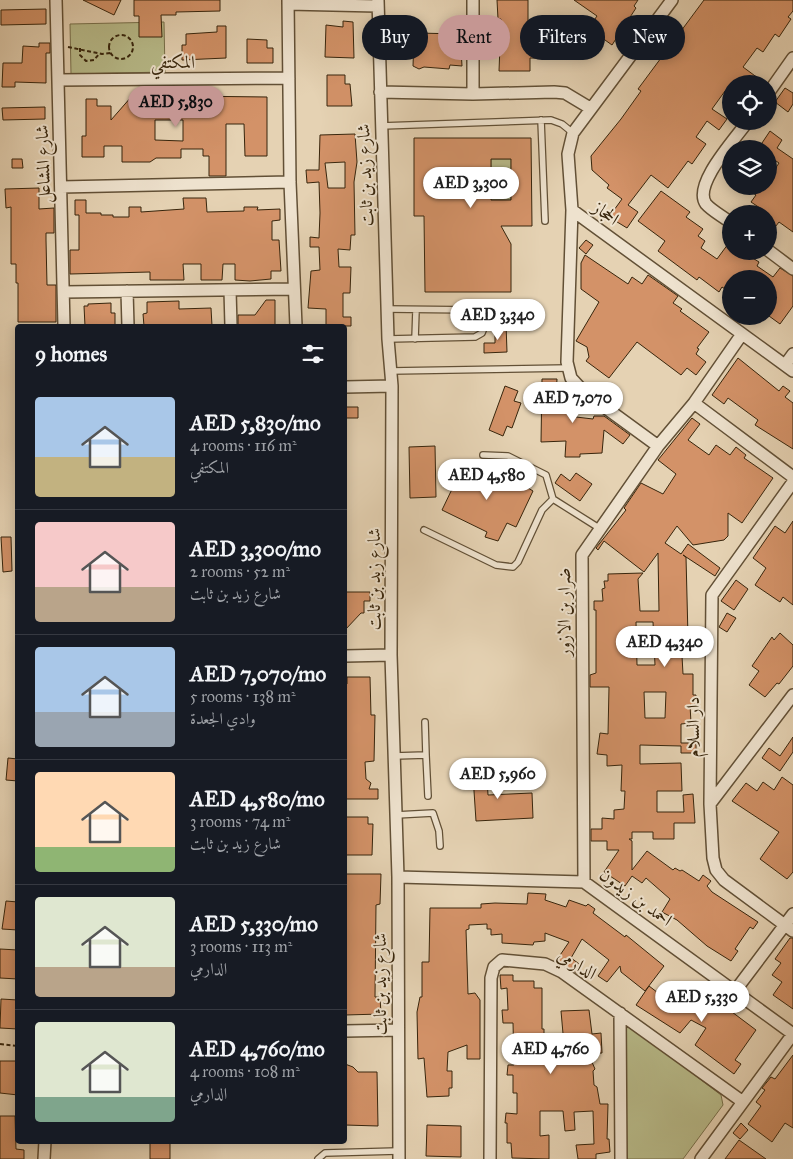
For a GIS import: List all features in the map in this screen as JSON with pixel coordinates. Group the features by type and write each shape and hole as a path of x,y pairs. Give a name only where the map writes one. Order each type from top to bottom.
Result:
{"street":[{"name":"شارع المشاعل","path":"56,0 64,324"},
{"path":"473,0 473,94"},
{"name":"الحجاز","path":"672,0 573,133 568,154 572,210 789,368"},
{"path":"296,324 290,182 288,2 378,3"},
{"name":"شارع زيد بن ثابت","path":"378,3 388,339 392,386 391,655 398,877 398,1155"},
{"path":"777,81 793,58"},
{"name":"المكتفي","path":"58,80 289,78"},
{"path":"380,92 566,93 590,108"},
{"path":"722,216 706,204 702,192 706,180 742,130"},
{"path":"62,187 290,182"},
{"path":"572,210 568,368 571,378 584,392 658,446"},
{"path":"777,257 793,269"},
{"path":"64,292 294,289"},
{"path":"230,290 231,324"},
{"path":"126,291 128,324"},
{"name":"ضرار بن الازور","path":"584,882 581,564 586,548 599,528 658,446 694,403 742,334"},
{"path":"789,368 793,354"},
{"path":"347,386 392,386"},
{"path":"694,403 793,477"},
{"name":"دار السلام","path":"789,928 724,880 716,870 710,804 712,595 793,482"},
{"path":"347,656 391,655"},
{"path":"710,804 793,695"},
{"name":"احمد بن زيدون","path":"398,877 584,882 793,1034"},
{"path":"735,992 789,928 793,914"},
{"name":"الدارمي","path":"490,1159 492,978 494,967 508,959 544,964 562,972 743,1102"},
{"path":"620,1012 621,1159"},
{"path":"347,1031 398,1030"},
{"path":"701,1159 793,1034"},
{"path":"44,1159 45,1144"}],"lane":[{"path":"381,126 541,120 557,121 573,133"},
{"path":"541,120 546,221"},
{"path":"387,310 477,310 483,315 486,323 482,334 476,337 388,339"},
{"path":"415,339 416,310"},
{"path":"390,371 568,368"},
{"path":"483,455 508,456 546,476 553,499 599,528"},
{"path":"424,530 496,566 513,568 518,562 542,510 553,499"},
{"path":"425,722 428,796"},
{"path":"394,756 426,754"},
{"path":"396,815 432,814 439,832 440,846"},
{"path":"318,1159 325,1153 398,1155"}],"path":[{"path":"58,47 80,48 99,54 111,53 119,58 128,56 132,48 131,41 123,35 116,36 110,43 111,53"},
{"path":"80,48 80,56 86,61 94,60 99,54"},
{"path":"0,1044 15,1046"}],"green space":[{"path":"164,22 165,72 71,74 70,24"},
{"path":"491,159 511,159 511,200 491,200"},
{"path":"627,1024 721,1095 723,1105 683,1159 622,1159 623,1031"}],"building":[{"path":"83,0 121,0 114,15"},
{"path":"134,0 220,0 220,11 176,12 176,15 161,15 162,37 139,37 139,16 134,16"},
{"path":"497,0 528,0 528,15 520,15 520,60 530,60 530,71 499,71 499,60 510,60 510,15 498,15"},
{"path":"574,0 638,0 631,15 615,15 615,40 612,45 605,40 605,15 596,15"},
{"path":"704,0 793,0 793,11 788,17 791,19 779,37 775,34 763,52 757,48 743,67 754,75 722,75 722,95 712,109 722,116 722,126 719,130 707,121 696,137 706,144 692,164 688,161 668,188 651,175 628,205 638,212 627,228 609,217 622,199 607,188 609,185 592,170 591,156 641,91 638,89 660,60 685,60 685,26"},
{"path":"46,9 46,24 1,25 1,10"},
{"path":"343,21 353,22 354,58 325,57 326,25 343,27"},
{"path":"217,26 226,26 226,58 182,60 182,45 186,45 186,34 217,32"},
{"path":"428,33 438,33 438,60 462,60 462,66 450,65 449,69 424,67 419,69 413,66 413,60 428,60"},
{"path":"247,39 267,40 267,48 273,48 273,63 247,63"},
{"path":"39,43 50,43 50,53 46,53 46,83 15,82 15,87 2,87 3,63 22,63 23,46 39,47"},
{"path":"327,75 345,75 345,84 350,84 352,106 327,106"},
{"path":"785,88 793,93 793,104 788,112 777,104 777,99"},
{"path":"140,93 145,98 153,100 181,99 181,96 267,97 267,156 245,156 244,124 226,124 226,176 209,176 209,156 203,156 203,149 181,149 181,158 156,158 150,162 122,162 122,146 104,146 104,157 82,157 82,136 86,136 86,99 97,99 97,106 111,106 111,120 132,96 135,99","holes":["155,120 183,120 183,141 155,140"]},
{"path":"45,107 45,119 3,120 2,108"},
{"path":"770,131 782,140 777,148 777,140 764,140"},
{"path":"355,134 357,162 354,182 355,235 351,235 350,250 338,249 339,267 351,267 350,293 343,293 343,317 351,317 351,326 347,326 347,324 326,324 326,309 308,308 311,271 320,270 319,247 310,247 310,237 319,238 320,213 319,182 307,183 306,170 319,170 320,135","holes":["345,162 345,188 328,188 325,163"]},
{"path":"414,138 531,138 532,226 501,226 511,244 511,292 425,292 424,216 414,216","holes":["491,159 511,159 511,200 491,200"]},
{"path":"777,148 793,159 793,232 779,222 777,225 777,205 756,205 751,202 756,195 777,195 777,166 779,163 777,162"},
{"path":"12,159 22,159 23,168 12,168"},
{"path":"39,188 39,209 54,208 54,233 46,233 46,240 47,285 56,285 56,322 18,322 16,264 11,264 11,207 6,208 5,189"},
{"path":"661,191 690,212 686,217 703,229 698,236 705,241 701,248 717,259 722,252 722,260 756,260 759,262 757,266 763,270 722,270 722,287 719,292 699,277 697,280 658,251 665,241 638,221"},
{"path":"183,198 206,198 207,212 244,211 244,207 258,207 257,210 280,209 280,220 272,221 272,240 279,240 281,271 271,271 271,279 250,281 235,280 235,264 223,264 222,280 201,280 201,264 183,264 184,280 150,280 150,272 70,274 70,250 79,250 79,215 75,215 75,200 86,200 86,213 129,217 129,207 141,207 141,212 184,209"},
{"path":"586,240 593,245 586,254 579,248"},
{"path":"585,255 628,284 632,277 642,284 648,275 678,296 673,303 682,309 680,311 709,332 697,348 699,349 696,354 706,362 696,375 687,368 681,375 637,342 609,378 586,361 589,357 587,347 576,341 599,302 581,289 581,263"},
{"path":"780,268 793,276 793,306 780,324 777,322 777,272"},
{"path":"266,300 275,300 275,324 238,324 238,315 255,315"},
{"path":"179,301 179,309 211,308 212,324 144,324 143,314 147,313 147,302"},
{"path":"111,303 111,313 115,313 115,324 85,324 84,306 88,306 88,304"},
{"path":"495,324 506,324 507,352 484,353 484,343 495,343"},
{"path":"738,358 779,391 783,386 790,391 785,397 793,403 793,449 755,425 758,420 728,398 724,404 712,395"},
{"path":"542,379 557,379 556,397 575,396 576,417 593,419 594,416 604,416 630,435 623,444 604,430 602,453 580,454 580,457 565,457 566,441 541,442"},
{"path":"505,386 518,391 514,401 521,403 512,428 507,426 503,436 489,430"},
{"path":"347,407 358,407 358,418 347,418"},
{"path":"692,418 700,424 688,440 709,455 716,445 730,455 736,447 746,455 744,458 773,478 742,523 728,513 728,536 724,540 693,545 677,526 665,543 681,554 688,544 720,568 715,576 683,555 686,557 688,656 682,656 683,674 693,674 693,695 696,695 696,705 690,705 691,723 681,724 681,743 696,743 696,753 681,753 681,746 640,745 640,764 681,763 682,791 657,791 657,812 684,812 683,795 693,794 695,823 674,823 674,839 653,839 653,832 632,832 632,839 629,839 632,841 632,870 647,851 673,870 675,868 680,871 682,870 699,881 703,875 711,881 707,886 712,892 758,922 753,929 750,927 735,949 738,951 731,961 707,946 677,920 662,912 670,899 646,878 642,883 632,876 625,886 604,872 619,850 607,850 607,841 591,841 591,829 602,829 602,818 614,819 614,810 624,809 625,791 621,791 622,765 607,766 607,755 597,754 600,733 608,734 609,687 590,687 590,675 596,673 596,610 594,610 594,601 603,601 602,589 605,588 604,581 608,581 608,574 643,573 638,579 640,611 659,611 658,553 644,572 604,541 598,550 596,548 626,510 624,508 641,483 663,494 676,474 658,460","holes":["636,622 653,622 655,665 637,665","644,692 666,692 665,718 645,718"]},
{"path":"435,446 436,497 410,498 409,447"},
{"path":"465,462 515,486 520,483 533,491 516,527 507,523 498,541 485,537 487,532 442,510"},
{"path":"576,473 592,484 580,501 555,483 561,474 570,481"},
{"path":"793,521 793,605 783,597 780,602 755,585 766,568 753,558 775,526 785,533"},
{"path":"1,537 11,537 12,571 3,572"},
{"path":"736,580 748,589 734,610 721,601"},
{"path":"347,592 370,592 370,601 364,601 364,613 361,613 347,628"},
{"path":"727,613 736,618 727,632 719,627"},
{"path":"780,633 793,645 793,666 779,684 777,683 765,697 749,685 759,671 752,666 772,637 774,640"},
{"path":"347,677 370,677 371,715 375,715 374,761 365,762 366,779 371,783 369,789 378,789 378,799 347,799"},
{"path":"793,737 793,752 780,771 762,758 769,748 780,756"},
{"path":"8,758 15,759 15,781 6,780"},
{"path":"486,760 488,795 532,793 533,818 476,821 472,761"},
{"path":"782,777 793,785 793,872 787,879 760,859 779,832 732,801 746,783 757,791 763,782 774,790"},
{"path":"347,817 368,817 368,824 373,824 372,855 347,855"},
{"path":"347,874 381,874 380,904 376,905 375,997 380,997 381,1014 347,1015"},
{"path":"528,893 546,894 545,900 566,907 569,900 586,906 588,904 595,909 593,913 625,937 626,935 664,966 645,991 621,972 620,966 607,982 598,976 609,960 582,939 571,958 582,966 577,973 556,961 569,942 545,933 545,941 534,942 533,945 502,943 502,934 491,935 491,929 487,929 487,924 469,925 469,929 466,930 468,994 475,993 480,1000 480,1059 467,1059 467,1045 448,1052 447,1071 452,1071 452,1088 449,1088 449,1096 427,1097 424,1058 418,1059 417,1012 420,997 422,997 422,962 429,962 430,908 481,908 481,904 495,903 527,904"},
{"path":"6,901 15,902 15,930 2,929"},
{"path":"790,938 793,938 793,1009 773,995 782,982 772,975 781,963 775,959"},
{"path":"0,949 15,950 15,979 0,978"},
{"path":"500,975 513,975 513,981 534,981 534,988 542,988 542,1029 544,1029 544,1039 548,1042 543,1054 565,1056 561,1011 589,1010 592,1034 601,1033 602,1053 588,1053 595,1069 593,1071 594,1085 597,1087 600,1104 608,1104 607,1139 609,1139 610,1152 596,1154 596,1159 578,1159 576,1145 594,1144 593,1111 574,1112 575,1130 565,1131 563,1111 540,1111 540,1136 549,1135 549,1159 512,1158 511,1143 507,1143 507,1123 505,1123 506,1113 517,1114 517,1093 513,1093 513,1075 507,1075 508,1065 514,1065 513,1023 503,1023 502,1010 508,1010 507,988 501,989"},
{"path":"682,985 709,1000 712,997 756,1030 735,1060 741,1064 734,1074 695,1045 706,1028 691,1020 680,1033 636,1005 649,986 670,1002"},
{"path":"1,999 15,1000 15,1029 0,1028"},
{"path":"793,1055 793,1128 785,1123 772,1142 748,1124 761,1106 756,1102 765,1090 762,1088 771,1077 775,1079"},
{"path":"0,1061 15,1061 15,1095 0,1093"},
{"path":"347,1065 358,1072 377,1072 378,1126 347,1125"},
{"path":"0,1116 15,1116 16,1149 24,1150 24,1159 0,1159"},
{"path":"741,1123 748,1130 740,1139 733,1133"},
{"path":"427,1125 461,1126 461,1157 426,1156"},
{"path":"739,1140 766,1159 725,1159"},
{"path":"150,1144 170,1144 170,1159 150,1159"}]}
